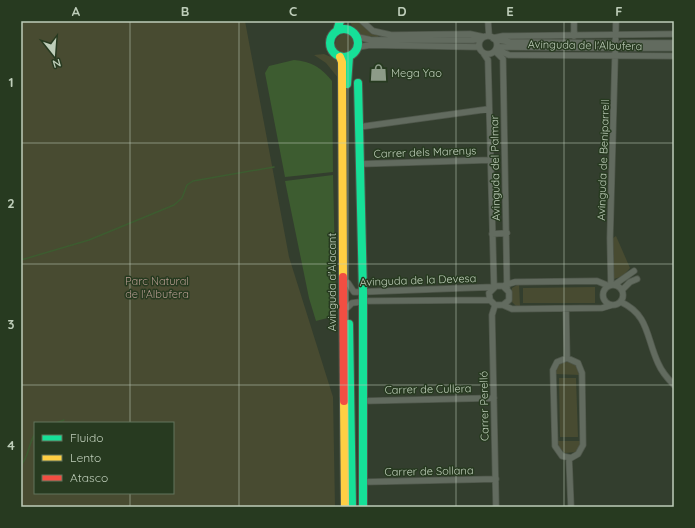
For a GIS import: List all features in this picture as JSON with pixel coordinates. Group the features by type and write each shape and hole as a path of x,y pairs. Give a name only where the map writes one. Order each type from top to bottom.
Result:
{"main road":[{"path":"340,21 337,31 331,38 330,46 334,54 340,57 349,57 355,53 358,47 358,37 350,30 348,21"},
{"path":"337,31 350,30"},
{"name":"Avinguda d'Alacant","path":"340,57 342,70 345,507"},
{"name":"Avinguda d'Alacant","path":"349,57 347,75 348,307 352,507"},
{"path":"358,83 363,292 363,507"}],"street":[{"path":"362,21 373,31 391,35 470,34 489,37"},
{"path":"488,21 489,37"},
{"path":"574,21 574,36"},
{"name":"Avinguda de Beniparrell","path":"611,285 611,220 617,21"},
{"name":"Avinguda de l'Albufera","path":"358,37 371,40 473,40 503,36 617,36 674,34"},
{"path":"358,47 370,45 478,46 489,37"},
{"name":"Avinguda de l'Albufera","path":"489,37 510,42 611,45 496,49"},
{"name":"Avinguda del Palmar","path":"489,37 503,59 507,233 506,286"},
{"name":"Avinguda de l'Albufera","path":"674,43 623,46 674,48"},
{"path":"478,46 484,54 490,54 496,49"},
{"name":"Avinguda de l'Albufera","path":"496,49 509,55 674,56"},
{"name":"Avinguda del Palmar","path":"484,54 488,60 493,287"},
{"path":"359,127 489,109"},
{"name":"Carrer dels Marenys","path":"360,164 490,160"},
{"path":"492,234 507,233"},
{"path":"612,305 605,301 603,296 604,291 634,271"},
{"path":"622,290 630,282 637,279"},
{"path":"597,281 622,290 623,296 620,302 612,305 602,308 566,309 512,309 503,305 495,305 490,300 489,293 493,287 506,286 515,282 597,281"},
{"name":"Avinguda de la Devesa","path":"348,283 354,292 493,287"},
{"path":"503,305 510,297 506,286"},
{"name":"Avinguda de la Devesa","path":"348,307 352,303 362,301 490,300"},
{"path":"620,302 632,307 643,320 658,364 674,386"},
{"name":"Carrer Perelló","path":"495,305 492,315 496,507"},
{"path":"566,309 567,358"},
{"path":"571,358 579,365 582,376 583,445 578,454 569,458 562,456 555,446 553,376 554,367 557,362 571,358"},
{"name":"Carrer de Cullera","path":"362,401 494,398"},
{"path":"569,458 571,507"},
{"name":"Carrer de Sollana","path":"363,482 496,480"}],"green space":[{"name":"Parc Natural de l'Albufera","path":"21,21 245,21 289,257 333,397 335,507 21,507"},
{"path":"350,21 360,21 379,35 378,37 357,32"},
{"path":"345,34 352,37 355,44 352,51 345,54 338,51 335,44 338,37"},
{"path":"324,54 338,60 340,66 339,79 326,63 314,55"},
{"path":"616,236 630,268 623,276 614,279 612,278 613,238"},
{"path":"519,284 520,306 516,306 512,302 512,288"},
{"path":"595,287 595,303 523,303 523,288"},
{"path":"568,361 576,365 580,375 555,374 559,364"},
{"path":"559,378 576,378 578,437 560,437"},
{"path":"558,441 581,441 581,445 576,452 565,453 559,447"}],"shaded area":[{"path":"294,60 306,62 316,66 332,81 333,172 285,177 265,73 269,66"},
{"path":"333,175 336,305 331,317 316,321 309,298 285,181"}],"waterway":[{"path":"21,260 89,240 174,205 182,198 187,185 193,181 274,167"},
{"path":"59,422 64,420"},
{"path":"21,465 26,458 34,436"}],"traffic: fast":[{"path":"337,31 340,21"},
{"path":"344,29 354,33 358,43 354,53 344,57 334,53 330,43 334,33 344,29"},
{"path":"347,84 349,57"},
{"path":"358,83 363,292 363,507"},
{"path":"349,324 352,507"}],"traffic: slow":[{"path":"340,57 342,62 343,277"},
{"path":"344,401 345,507"}],"traffic: jam":[{"path":"343,277 344,401"}],"place":[{"name":"Mega Yao","path":"378,73"}]}
